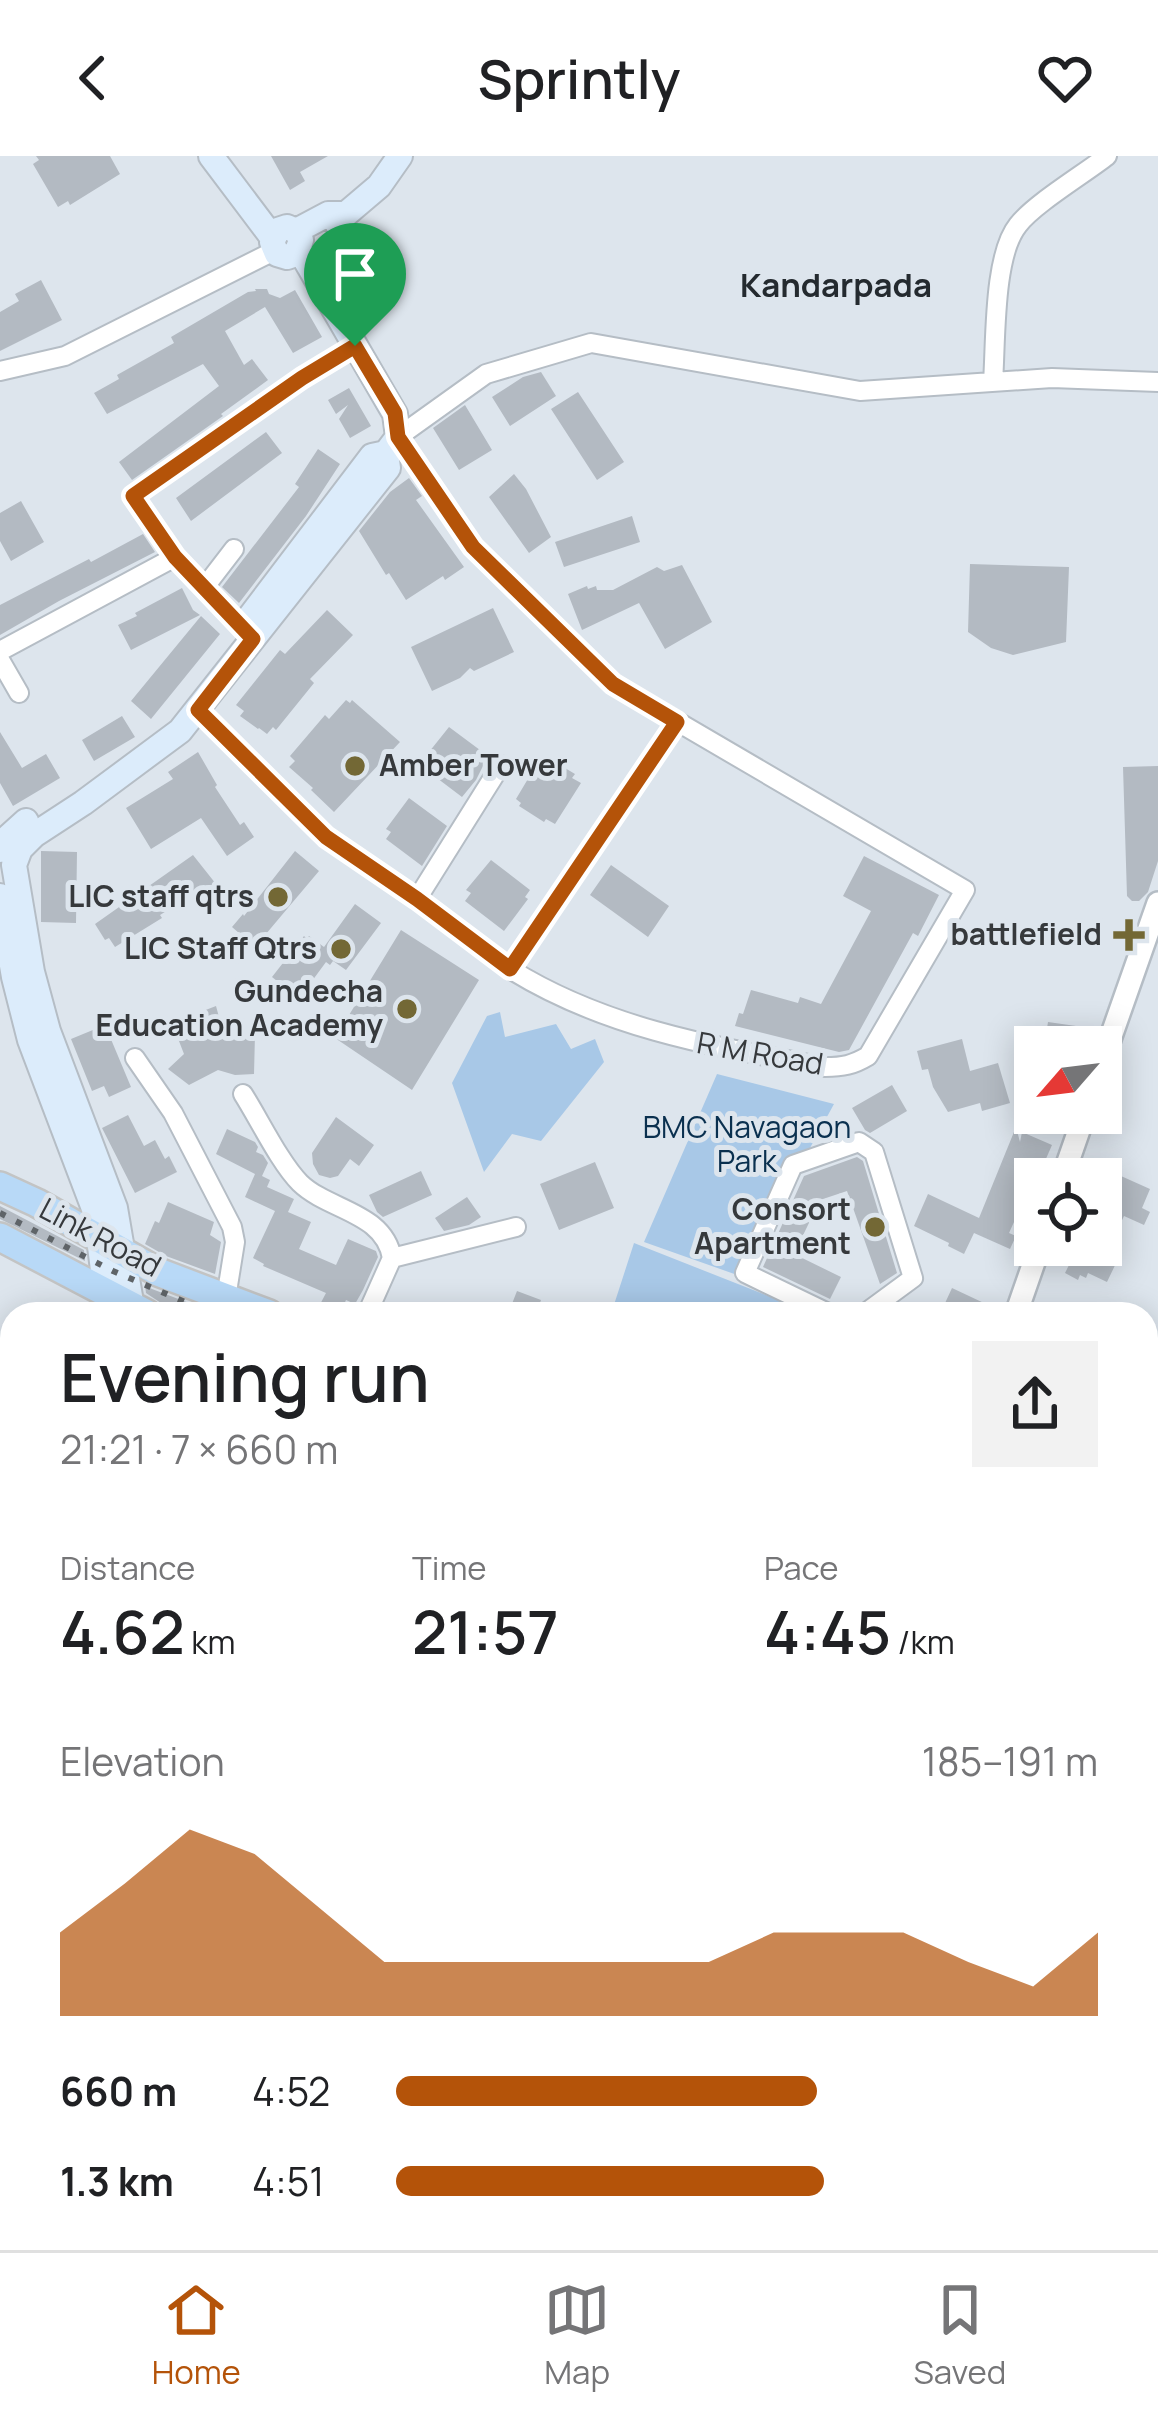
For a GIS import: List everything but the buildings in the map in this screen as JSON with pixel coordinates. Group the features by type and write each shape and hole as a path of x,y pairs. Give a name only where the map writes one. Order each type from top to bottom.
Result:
{"main road":[{"name":"R M Road","path":"211,156 287,242"},
{"name":"R M Road","path":"232,156 350,349 395,413 392,445"},
{"path":"287,242 337,226 379,186 400,156"},
{"path":"135,1302 115,1208 48,1031 14,866 20,849 34,835 180,731 343,495 388,468 392,445"},
{"path":"0,850 25,821 170,720 247,633"},
{"path":"0,896 30,1040 96,1214 106,1294"},
{"name":"Link Road","path":"0,1186 158,1272 237,1302"},
{"name":"Link Road","path":"0,1237 120,1302"}],"street":[{"path":"993,382 1001,266 1010,238 1020,222 1107,156"},
{"path":"0,371 65,356 287,242"},
{"path":"392,445 486,374 591,343 860,391 1052,378 1158,382"},
{"path":"247,633 175,557 133,496 350,349"},
{"name":"R M Road","path":"392,445 473,547 613,684 964,890 868,1056 844,1067 698,1044 637,1027 537,986 510,969"},
{"path":"204,588 234,549"},
{"path":"0,651 175,557"},
{"path":"0,660 19,693"},
{"path":"198,710 326,837 510,969 677,722"},
{"path":"417,899 501,766"},
{"path":"1117,1026 1151,945 1158,903"},
{"path":"135,1058 173,1113 232,1227 235,1242 226,1298"},
{"path":"243,1094 297,1180 321,1200 358,1215 389,1240 392,1258 372,1302"},
{"path":"805,1302 745,1273 793,1165 859,1142 874,1152 913,1278 880,1302"},
{"path":"392,1258 516,1227"},
{"path":"1020,1302 1033,1266"}],"green space":[{"path":"500,1012 505,1037 556,1024 571,1049 595,1039 604,1062 541,1141 512,1134 484,1172 452,1083 487,1016"},
{"name":"BMC Navagaon Park","path":"717,1074 834,1104 740,1276 644,1242"},
{"path":"634,1243 784,1302 615,1302"}],"railway":[{"path":"0,1213 185,1302"}],"place":[{"name":"Amber Tower","path":"355,766"},
{"name":"LIC staff qtrs","path":"278,897"},
{"name":"battlefield","path":"1129,935"},
{"name":"LIC Staff Qtrs","path":"341,949"},
{"name":"Gundecha Education Academy","path":"407,1009"},
{"name":"Consort Apartment","path":"875,1227"}],"district":[{"name":"Kandarpada","path":"836,285"}],"route":[{"path":"355,346 395,413 398,437 473,547 613,684 677,722 510,969 326,837 198,710 253,639 175,557 133,496 355,346"}]}
